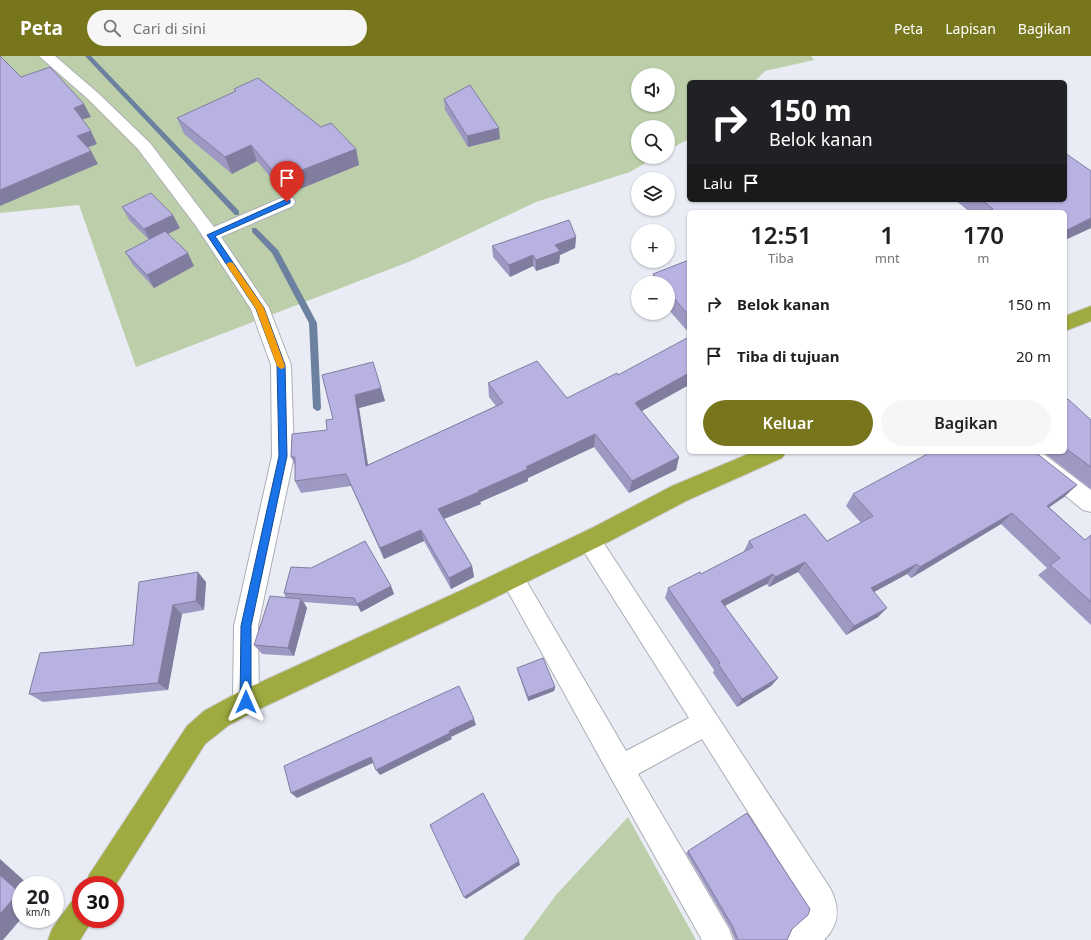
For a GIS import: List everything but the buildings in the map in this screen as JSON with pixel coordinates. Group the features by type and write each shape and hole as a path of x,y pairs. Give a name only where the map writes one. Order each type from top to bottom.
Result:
{"highway":[{"path":"1067,323 1091,313"},
{"path":"104,876 196,735 207,724 246,702 589,540 680,493 770,454"},
{"path":"63,940 72,926"}],"street":[{"path":"46,56 93,96 144,146 210,235 260,308 281,365 283,456 246,626 246,702"},
{"path":"210,235 287,202"},
{"path":"1029,454 1091,503"},
{"path":"589,540 823,905 822,919 813,930 799,940"},
{"path":"512,577 718,940"},
{"path":"620,769 707,722"}],"green space":[{"path":"0,56 811,56 814,60 765,71 756,80 687,80 687,140 675,146 675,120 631,120 631,164 644,164 630,172 536,202 411,261 136,367 79,205 0,213"},
{"path":"628,817 696,940 523,940 556,895"}],"waterway":[{"path":"88,56 237,213"},
{"path":"254,230 275,252 313,323 317,408"}],"slow traffic":[{"path":"230,264 260,308 281,366"}],"route":[{"path":"246,702 246,626 283,456 281,365 260,308 210,235 287,202"}]}
